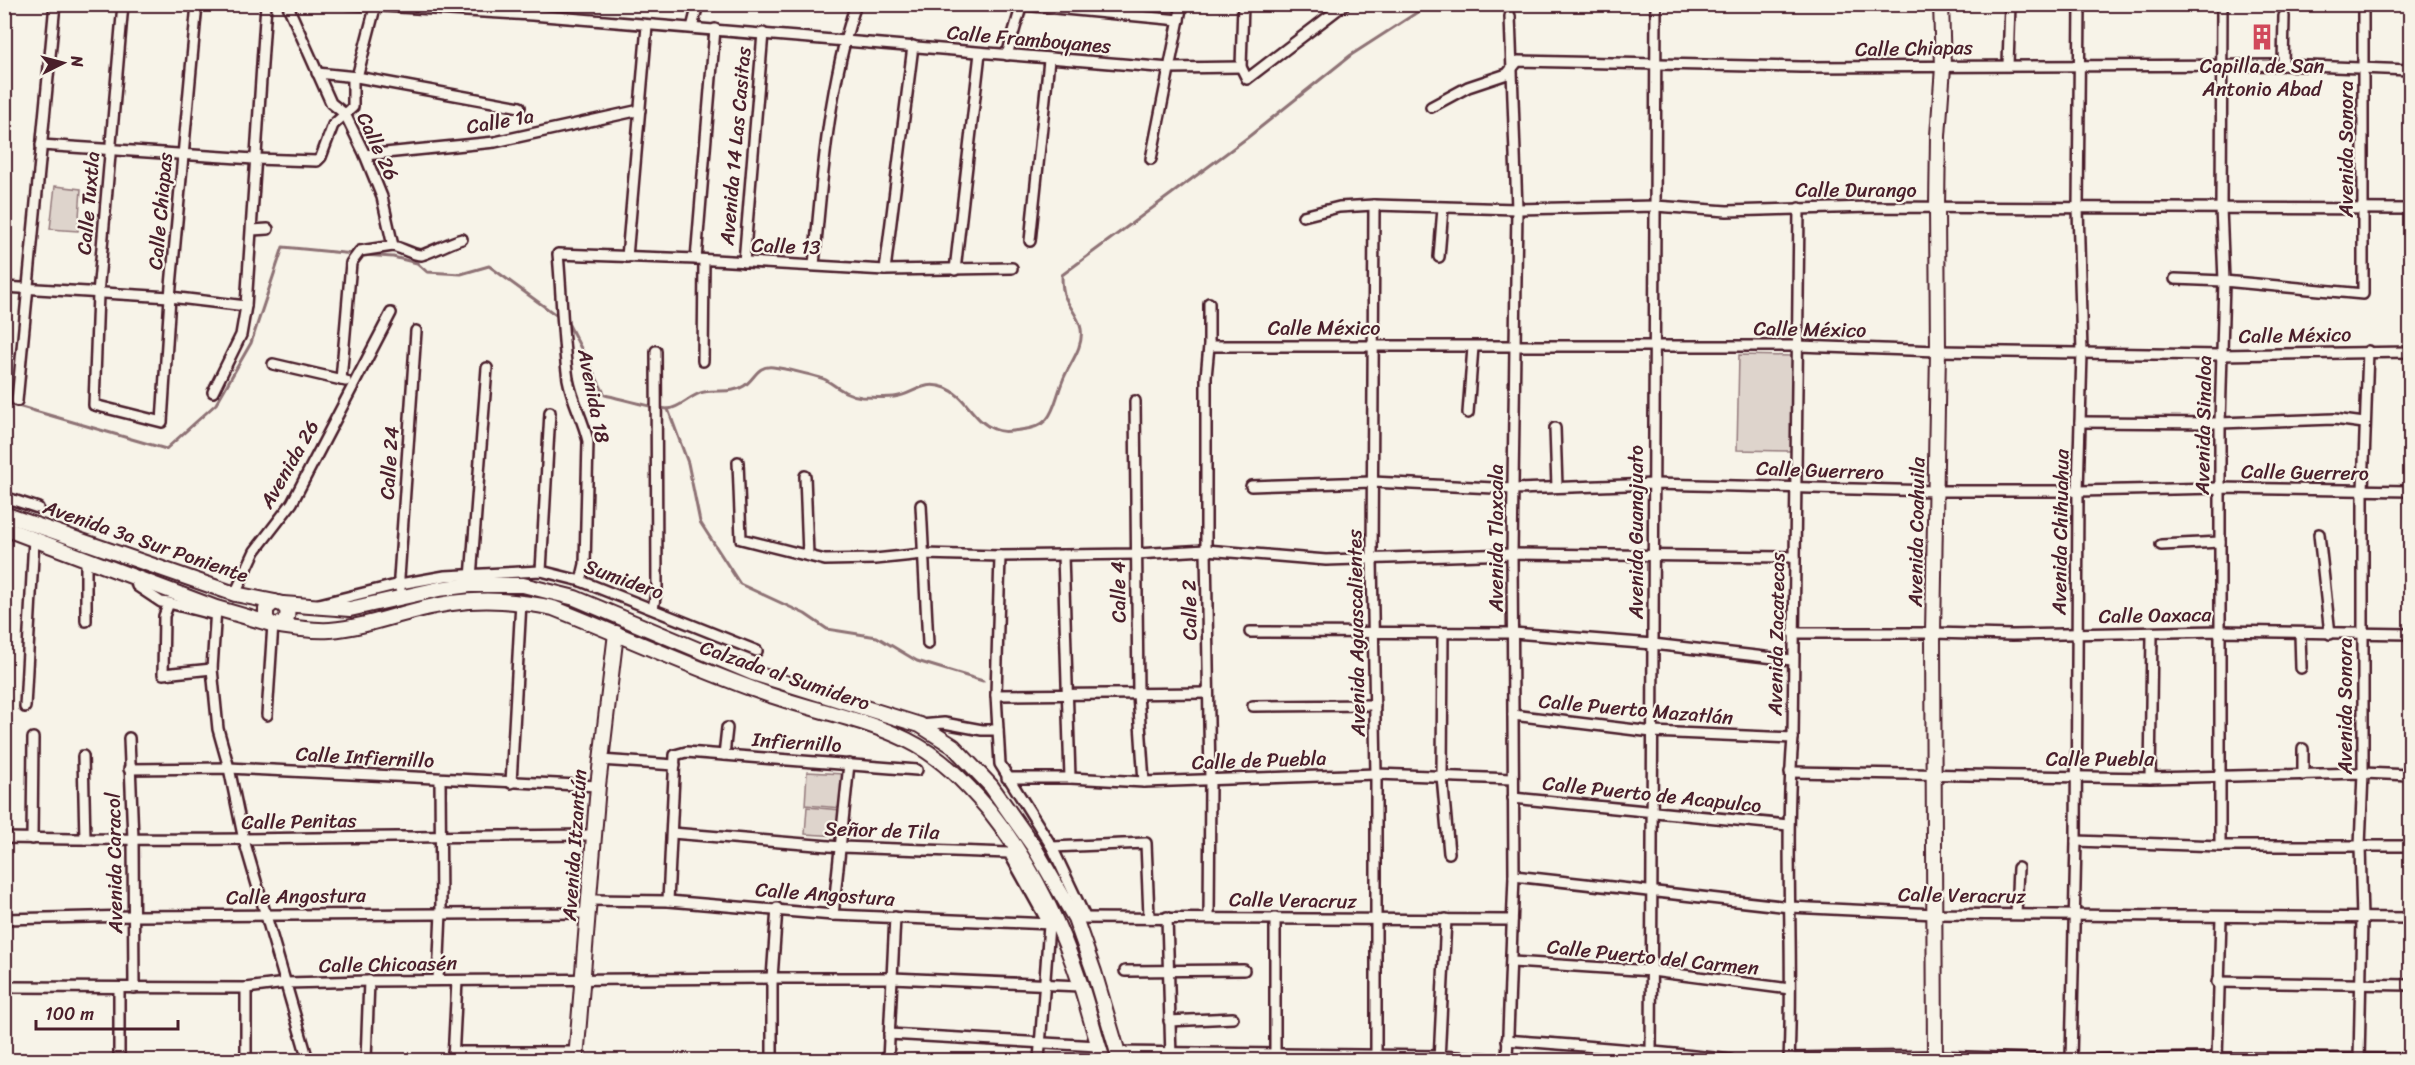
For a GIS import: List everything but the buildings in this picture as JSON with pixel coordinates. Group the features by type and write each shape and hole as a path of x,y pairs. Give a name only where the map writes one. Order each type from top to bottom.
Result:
{"main road":[{"name":"Avenida Coahuila","path":"1935,1058 1933,633 1938,351 1938,136 1943,67 1941,4"},
{"name":"Avenida 3a Sur Poniente","path":"4,514 235,594 279,603 350,609"},
{"name":"Calzada al Sumidero","path":"4,528 135,577 216,612 273,624 330,630 451,603 481,600 521,602 553,608 765,693 868,724 907,740 941,760 971,788 1010,837 1039,884 1053,923 1081,986 1103,1060"},
{"name":"Calzada al Sumidero","path":"350,609 400,591 470,580 523,585 575,598 753,673 920,725 953,746 991,786 1080,918 1119,1057"},
{"path":"273,624 266,619 265,612 268,606 279,603"},
{"name":"Avenida Itzantún","path":"576,1056 600,760 616,633"}],"street":[{"path":"17,400 55,4"},
{"name":"Calle Tuxtla","path":"123,4 98,294 94,405 162,422"},
{"name":"Calle Chiapas","path":"162,422 170,297 197,4"},
{"path":"213,392 241,335 246,306 266,4"},
{"name":"Calle 26","path":"287,4 331,103 345,114 365,155 382,197 393,246"},
{"name":"Calle Framboyanes","path":"348,4 715,29 1048,60 1170,68 1241,67"},
{"path":"532,15 535,4"},
{"path":"692,28 698,4"},
{"path":"814,265 823,161 843,42 856,4"},
{"path":"1151,159 1182,4"},
{"path":"1243,4 1241,67 1247,79 1346,4"},
{"name":"Avenida Guanajuato","path":"1651,1060 1655,206 1658,64 1656,4"},
{"path":"2008,65 2010,4"},
{"name":"Avenida Chihuahua","path":"2070,1060 2075,914 2078,491 2082,353 2078,207 2080,4"},
{"name":"Avenida Sinaloa","path":"2220,846 2218,776 2220,423 2224,281 2221,208 2222,4"},
{"name":"Avenida Sonora","path":"2224,281 2363,294 2363,4"},
{"path":"1007,55 1019,5 1179,20"},
{"path":"41,145 317,161 321,157 333,124 353,107 353,80 357,77 376,6"},
{"name":"Avenida Tlaxcala","path":"1507,1060 1514,876 1512,554 1517,209 1510,16"},
{"path":"2283,65 2284,16"},
{"path":"627,257 647,26"},
{"path":"702,361 700,259 715,29"},
{"name":"Avenida 14 Las Casitas","path":"744,262 763,33"},
{"path":"885,270 913,46"},
{"path":"955,270 980,53"},
{"path":"1030,242 1048,60"},
{"name":"Calle Chiapas","path":"1431,107 1468,87 1507,74 1518,61 1801,67 2283,65 2410,70"},
{"name":"Calle 1a","path":"317,73 357,77 520,107"},
{"name":"Calle 1a","path":"365,155 495,142 640,110"},
{"name":"Calle Durango","path":"1303,216 1339,207 1374,205 1517,209 1655,206 1727,211 1937,207 2410,209"},
{"name":"Avenida Aguascalientes","path":"1374,205 1372,560 1376,774 1376,1058"},
{"path":"1440,257 1443,208"},
{"name":"Avenida Zacatecas","path":"1789,1059 1788,825 1797,486 1799,208"},
{"path":"252,230 268,229"},
{"path":"341,380 351,263 360,251 393,246 419,255 427,255 439,246 462,239"},
{"name":"Calle 13","path":"558,254 700,259 885,270 1012,268"},
{"name":"Avenida 18","path":"558,254 568,379 588,441 585,564 581,581"},
{"path":"2175,279 2224,281"},
{"path":"4,287 170,297 246,306"},
{"name":"Calle 2","path":"1209,303 1206,377 1209,917"},
{"name":"Avenida 26","path":"235,594 255,551 292,503 391,313"},
{"name":"Calle 24","path":"400,591 416,331"},
{"name":"Calle México","path":"1209,346 1798,346 1938,351 2221,355 2410,352"},
{"path":"1468,413 1473,347"},
{"path":"653,608 657,588 656,351"},
{"name":"Avenida Sonora","path":"2360,1059 2362,919 2360,846 2363,773 2362,490 2368,351"},
{"path":"273,364 355,383"},
{"path":"470,580 487,368"},
{"name":"Calle 4","path":"1135,401 1138,694 1144,782"},
{"path":"541,571 550,412"},
{"path":"2080,422 2220,423 2334,419 2364,423"},
{"path":"1555,428 1557,487"},
{"path":"738,462 741,539 825,560 875,559 923,554 1000,556 1136,554 1206,550 1326,560 1512,554 1795,557"},
{"path":"805,476 808,555"},
{"name":"Calle Guerrero","path":"1251,486 1372,482 1514,489 1654,484 1936,491 2220,488 2410,491"},
{"path":"4,497 38,508"},
{"path":"921,506 928,644"},
{"path":"2319,534 2330,634"},
{"path":"25,707 34,538"},
{"path":"2161,545 2220,542"},
{"path":"1063,555 1070,778"},
{"path":"1000,556 996,695 1000,764 1052,847 1080,918"},
{"path":"86,558 86,621"},
{"name":"Sumidero","path":"470,580 541,571 581,581 757,651"},
{"path":"135,577 137,586 161,602 216,612 212,669 218,729 229,768 243,840 308,1060"},
{"path":"311,607 326,601 400,591"},
{"path":"511,783 521,602"},
{"path":"169,603 164,616 163,674 212,669"},
{"path":"267,715 273,624"},
{"name":"Calle Oaxaca","path":"1793,633 2152,634 2220,631 2410,634"},
{"path":"1250,632 1513,633 1653,644 1792,660"},
{"path":"1443,633 1442,776 1449,853"},
{"path":"2300,633 2301,668"},
{"path":"2150,778 2152,634"},
{"path":"996,695 1208,693"},
{"path":"1253,706 1375,705"},
{"name":"Calle Puerto Mazatlán","path":"1513,716 1652,732 1792,738"},
{"path":"920,725 944,723 982,730 998,729"},
{"path":"724,755 727,728"},
{"path":"32,838 33,738"},
{"name":"Avenida Caracol","path":"129,738 133,839 134,988"},
{"path":"2303,749 2303,775"},
{"name":"Infiernillo","path":"600,760 675,760 686,752 917,770"},
{"path":"83,756 85,839"},
{"path":"668,901 675,760"},
{"path":"833,915 849,764"},
{"name":"Calle Infiernillo","path":"129,769 229,768 598,786"},
{"name":"Calle Puebla","path":"1790,772 2076,778 2363,773 2410,775"},
{"name":"Calle de Puebla","path":"1007,778 1070,778 1144,782 1376,774 1513,779"},
{"path":"438,980 441,912 440,780"},
{"name":"Calle Puerto de Acapulco","path":"1513,798 1788,825"},
{"name":"Señor de Tila","path":"672,833 841,847 1006,852 1011,855 1053,923"},
{"name":"Calle Penitas","path":"4,838 243,840 593,835"},
{"path":"2076,841 2220,846 2410,846"},
{"path":"1052,847 1146,843 1149,916"},
{"path":"2016,914 2018,868"},
{"name":"Calle Veracruz","path":"1514,876 1790,907 1935,914 2410,918"},
{"name":"Calle Angostura","path":"4,919 441,912 668,901 777,908 833,915 1053,923"},
{"path":"772,1060 772,978 777,908"},
{"name":"Calle Veracruz","path":"1080,918 1149,916 1512,920"},
{"path":"888,1060 895,917"},
{"path":"1167,917 1171,1058"},
{"path":"2217,1059 2217,982 2221,917"},
{"path":"1275,918 1275,1055"},
{"path":"1439,1058 1446,919"},
{"path":"1039,1060 1044,985 1053,923"},
{"name":"Calle Puerto del Carmen","path":"1512,962 1652,971 1790,989"},
{"path":"1125,971 1244,970"},
{"name":"Calle Chicoasén","path":"4,987 246,988 369,981 772,978 892,978 1081,986"},
{"path":"366,1060 369,981"},
{"path":"457,981 453,1056 576,1056"},
{"path":"2217,982 2410,985"},
{"path":"119,988 119,1060"},
{"path":"246,988 246,1060"},
{"path":"1169,1021 1233,1018"},
{"path":"889,1034 1098,1046"},
{"path":"1507,1040 1625,1050 1651,1050 1730,1060"},
{"path":"1119,1057 1275,1055 1507,1060"},
{"path":"1789,1059 2070,1060"},
{"path":"2076,1060 2410,1059"}],"shaded area":[{"path":"55,186 81,189 78,231 50,229"},
{"path":"1739,355 1792,356 1791,451 1737,450"},
{"path":"807,772 844,774 842,808 805,805"},
{"path":"807,807 841,810 839,836 805,834"}],"waterway":[{"path":"569,325 605,395 662,409 673,408 699,393 735,390 748,383 763,368 773,367 822,378 847,393 862,397 901,396 924,386 938,386 953,392 980,420 994,429 1007,431 1040,425 1054,407 1063,380 1080,343 1080,325 1064,295 1062,275 1247,138 1351,55 1430,4"},
{"path":"4,402 166,449 216,404 251,343 283,247 354,254"},
{"path":"363,255 393,257 417,263 427,272 461,274 489,266 556,315"},
{"path":"668,409 688,463 700,522 740,584 805,614 827,629 877,637 917,661 983,681"}],"place":[{"name":"Capilla de San Antonio Abad","path":"2262,37"}]}
